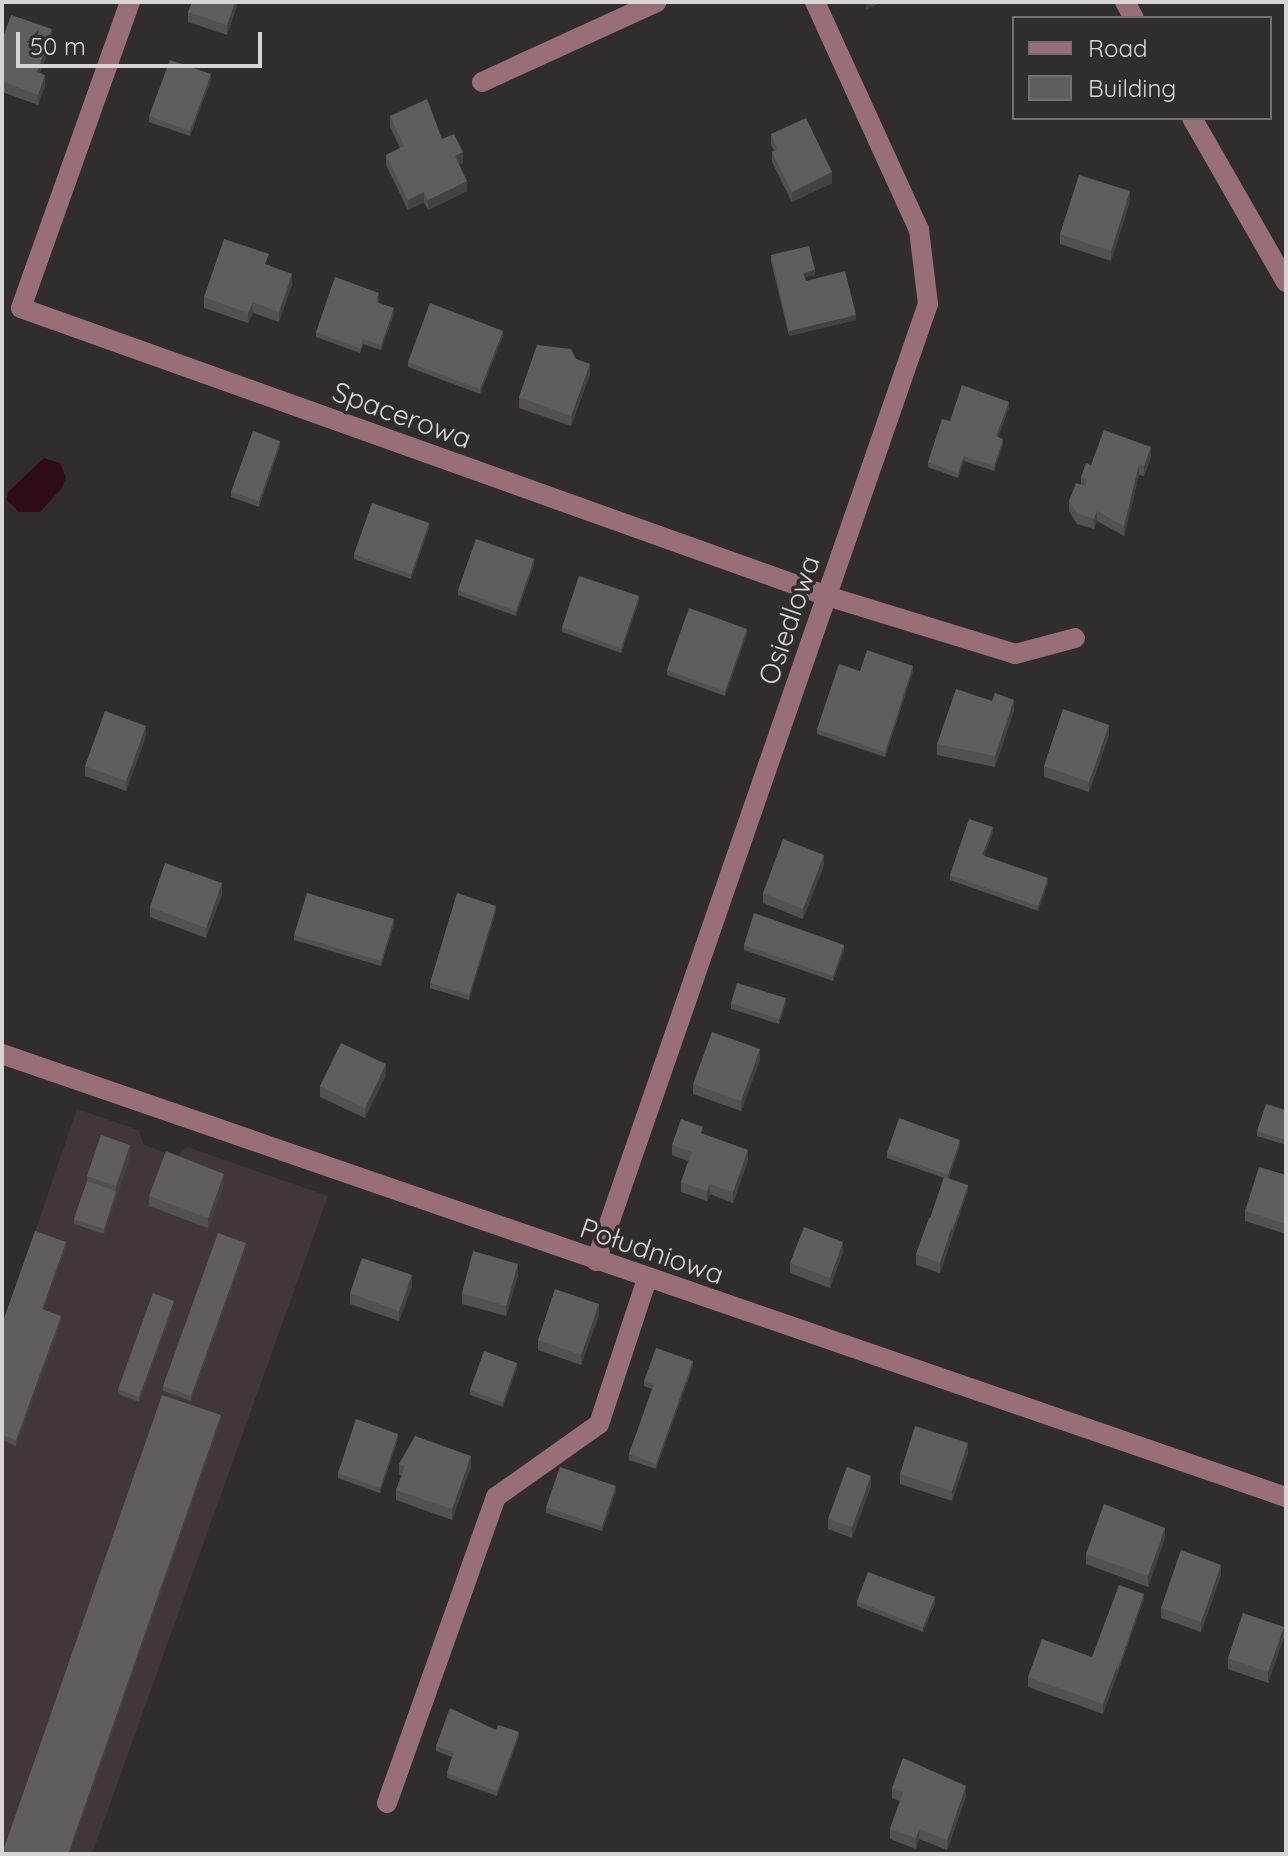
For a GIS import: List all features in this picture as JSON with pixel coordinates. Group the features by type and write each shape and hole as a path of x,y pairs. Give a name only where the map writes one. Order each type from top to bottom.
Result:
{"street":[{"name":"Spacerowa","path":"130,2 21,308 827,596 1015,654 1075,638"},
{"path":"482,82 657,2"},
{"name":"Osiedlowa","path":"596,1261 928,304 919,230 815,2"},
{"path":"1193,120 1286,282"},
{"name":"Południowa","path":"2,1054 1286,1497"},
{"path":"387,1803 496,1497 599,1424 647,1279"}],"shaded area":[{"path":"44,458 60,463 66,478 61,489 40,512 19,512 7,500 8,492"},
{"path":"77,1109 138,1130 144,1145 177,1157 187,1147 328,1196 92,1854 2,1854 2,1329"}],"building":[{"path":"192,2 235,2 227,25 188,12"},
{"path":"11,15 52,29 37,72 45,75 38,95 2,81 2,40"},
{"path":"170,60 211,74 190,131 149,116"},
{"path":"427,99 442,139 454,134 463,152 455,156 467,181 428,200 424,192 408,200 386,155 404,146 390,116"},
{"path":"806,118 832,172 792,192 772,152 777,149 771,134"},
{"path":"1079,175 1130,191 1111,251 1060,234"},
{"path":"224,239 269,254 265,264 292,274 279,312 253,302 248,313 204,297"},
{"path":"809,246 815,270 803,273 806,281 845,271 856,315 789,331 771,255"},
{"path":"335,277 379,293 376,302 394,308 381,345 363,339 360,348 316,332"},
{"path":"430,303 503,331 480,389 408,362"},
{"path":"537,345 571,349 576,359 590,364 571,416 519,397"},
{"path":"962,385 1009,402 996,436 1003,439 994,466 964,456 958,473 928,462 942,419 950,421"},
{"path":"1104,430 1151,447 1144,466 1139,464 1124,526 1097,511 1094,519 1077,513 1069,501 1076,483 1085,486 1087,479 1081,477 1086,463 1091,465"},
{"path":"253,431 280,441 259,501 231,492"},
{"path":"372,503 429,523 411,574 354,554"},
{"path":"476,539 534,559 516,611 458,590"},
{"path":"579,576 639,596 621,648 562,627"},
{"path":"689,608 747,629 725,691 667,670"},
{"path":"867,650 913,666 885,752 817,729 839,664 860,671"},
{"path":"956,689 992,701 995,693 1014,700 995,756 937,744"},
{"path":"1063,709 1109,725 1089,782 1044,766"},
{"path":"105,711 146,726 126,781 85,766"},
{"path":"969,819 993,827 982,855 1048,878 1038,906 950,875"},
{"path":"783,839 824,855 803,909 763,893"},
{"path":"165,863 222,883 206,928 150,907"},
{"path":"307,893 394,919 381,961 294,935"},
{"path":"457,893 496,906 469,995 430,983"},
{"path":"754,913 844,945 833,976 744,945"},
{"path":"737,983 786,998 779,1019 731,1003"},
{"path":"712,1032 760,1049 741,1101 693,1084"},
{"path":"341,1043 386,1064 365,1108 320,1086"},
{"path":"1266,1104 1286,1110 1286,1140 1257,1131"},
{"path":"899,1118 960,1140 948,1175 887,1153"},
{"path":"681,1119 703,1127 701,1133 748,1150 733,1192 710,1184 707,1191 681,1182 692,1152 672,1145"},
{"path":"101,1135 130,1145 116,1186 87,1176"},
{"path":"166,1151 224,1174 208,1218 149,1196"},
{"path":"1259,1167 1286,1175 1286,1224 1245,1211"},
{"path":"944,1177 968,1185 952,1231 952,1226 930,1219"},
{"path":"87,1181 116,1191 104,1229 74,1219"},
{"path":"929,1218 952,1226 940,1263 916,1254"},
{"path":"804,1227 843,1242 830,1278 790,1263"},
{"path":"35,1231 66,1242 42,1309 61,1316 16,1440 2,1435 2,1324"},
{"path":"218,1233 246,1243 191,1396 163,1386"},
{"path":"473,1251 518,1264 506,1306 462,1293"},
{"path":"362,1258 412,1275 399,1311 350,1293"},
{"path":"555,1289 599,1304 581,1355 538,1340"},
{"path":"153,1293 174,1301 139,1397 118,1389"},
{"path":"656,1348 693,1361 656,1464 629,1454 654,1384 644,1381"},
{"path":"484,1351 517,1363 503,1402 470,1390"},
{"path":"162,1395 221,1415 68,1854 2,1854"},
{"path":"356,1419 398,1434 380,1488 338,1473"},
{"path":"915,1426 968,1443 952,1491 900,1474"},
{"path":"415,1436 471,1456 452,1509 396,1490 405,1466 399,1464"},
{"path":"560,1467 616,1486 602,1526 546,1507"},
{"path":"847,1467 871,1476 852,1527 828,1519"},
{"path":"1104,1504 1165,1528 1148,1576 1086,1554"},
{"path":"1181,1550 1221,1565 1201,1622 1161,1608"},
{"path":"868,1572 935,1597 923,1627 857,1601"},
{"path":"1119,1585 1144,1594 1117,1671 1117,1666 1092,1657"},
{"path":"1243,1613 1284,1627 1268,1672 1228,1658"},
{"path":"1042,1639 1117,1666 1103,1704 1028,1677"},
{"path":"450,1708 496,1730 498,1725 519,1732 497,1791 447,1773 454,1752 436,1746"},
{"path":"903,1758 966,1786 947,1840 919,1829 916,1838 890,1829 903,1792 892,1788"}]}
